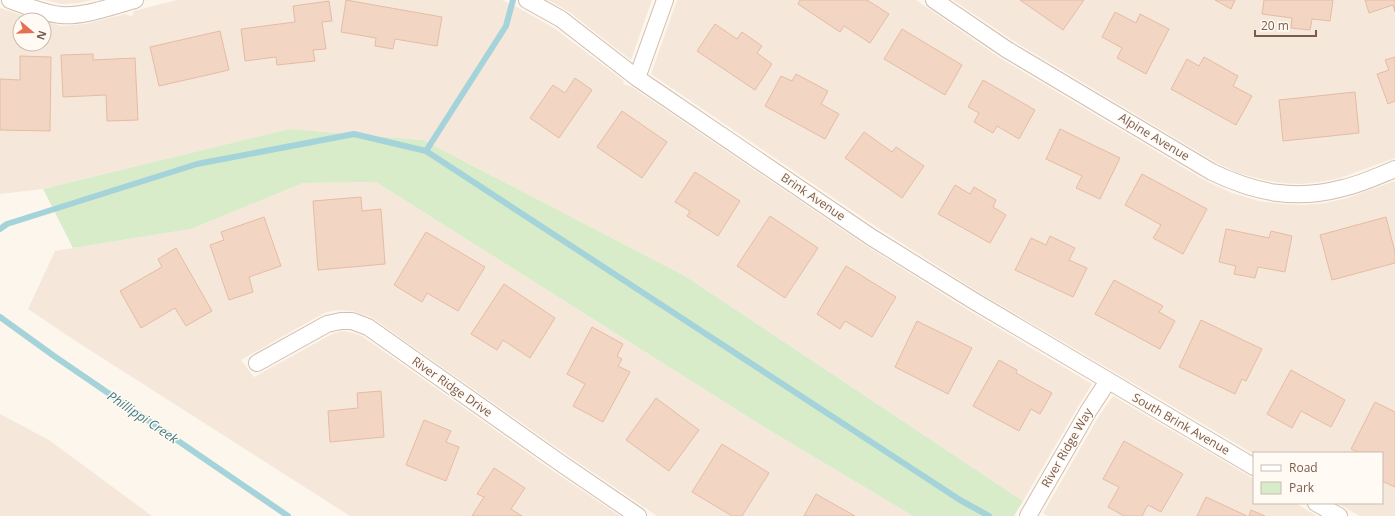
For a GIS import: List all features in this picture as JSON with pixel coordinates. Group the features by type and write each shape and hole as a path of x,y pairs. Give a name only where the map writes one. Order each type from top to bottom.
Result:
{"street":[{"path":"10,0 25,6 61,15 81,14 128,1"},
{"name":"Brink Avenue","path":"527,0 560,19 637,78 871,237 974,302 1108,381"},
{"path":"637,78 664,0"},
{"name":"Alpine Avenue","path":"934,0 1006,49 1205,168 1234,183 1262,191 1283,194 1301,194 1344,188 1395,170"},
{"name":"River Ridge Drive","path":"257,363 327,324 341,321 352,321 368,327 638,516"},
{"name":"South Brink Avenue","path":"1108,381 1253,466"},
{"name":"River Ridge Way","path":"1028,516 1089,410 1108,381"},
{"path":"1318,504 1339,516"}],"shaded area":[{"path":"45,0 92,0 79,3 61,4"},
{"path":"177,0 502,0 554,28 624,81 623,84 632,87 865,245 968,310 1092,384 1023,501 685,276 423,140 289,129 43,189 0,194 0,8 12,12 12,52 52,52 52,23 62,26 85,24 125,14 132,16 134,11"},
{"path":"548,0 652,0 631,60 568,11"},
{"path":"677,0 916,0 1000,58 1206,181 1232,193 1259,201 1303,205 1326,203 1347,198 1395,181 1395,516 1360,516 1339,504 1383,504 1383,452 1253,452 1253,453 980,293 878,228 651,74"},
{"path":"953,0 1395,0 1395,158 1340,178 1300,184 1264,180 1238,173 1217,163 1012,40"},
{"path":"376,182 764,427 913,516 657,516 371,317 352,311 337,310 324,313 241,360 254,377 332,334 342,331 362,336 553,471 620,516 350,516 74,340 28,309 55,251 191,229 303,183"},
{"path":"1113,396 1253,478 1253,504 1297,504 1317,516 1047,516 1043,513 1099,416"},
{"path":"0,414 49,440 152,516 0,516"}],"green space":[{"path":"289,129 423,140 685,276 1023,501 1014,516 913,516 764,427 376,182 303,183 191,229 73,248 43,189"}],"building":[{"path":"346,0 442,17 437,46 395,39 393,49 375,46 376,38 341,32"},
{"path":"800,0 867,0 889,14 870,43 844,26 840,32 798,4"},
{"path":"1020,0 1084,0 1063,30"},
{"path":"1215,0 1235,0 1231,9"},
{"path":"1264,0 1333,0 1330,21 1312,19 1310,30 1291,28 1292,18 1262,14"},
{"path":"1365,0 1395,0 1395,12 1393,5 1369,13"},
{"path":"329,1 332,21 322,22 326,49 313,50 315,61 277,65 276,57 245,61 241,29 295,22 293,6"},
{"path":"1115,12 1136,23 1140,14 1169,29 1146,74 1117,58 1122,48 1102,37"},
{"path":"715,24 737,39 742,32 762,46 757,53 772,64 755,90 697,51"},
{"path":"902,29 962,65 945,95 884,59"},
{"path":"220,31 229,70 159,86 150,47"},
{"path":"93,54 93,60 135,58 138,120 107,121 106,95 63,97 61,55"},
{"path":"20,56 51,57 50,131 0,130 0,79 20,80"},
{"path":"1204,57 1238,76 1233,86 1252,96 1236,125 1171,89 1187,59 1199,66"},
{"path":"1395,57 1395,101 1388,104 1377,74 1389,70 1385,60"},
{"path":"796,74 828,91 821,104 839,114 825,139 765,106 781,76 792,81"},
{"path":"575,78 592,90 559,138 530,118 553,85 565,93"},
{"path":"983,80 1035,110 1019,139 997,126 993,133 974,122 979,113 968,107"},
{"path":"1355,92 1359,133 1283,141 1279,100"},
{"path":"622,111 667,142 642,178 597,147"},
{"path":"1060,129 1120,158 1100,199 1076,188 1082,176 1046,159"},
{"path":"864,132 892,152 896,147 924,166 902,198 845,158"},
{"path":"695,172 740,201 718,236 687,216 690,211 675,202"},
{"path":"1142,174 1207,209 1183,254 1153,238 1161,225 1125,205"},
{"path":"955,185 970,194 974,187 996,200 993,207 1006,215 990,243 938,214"},
{"path":"361,197 362,211 381,209 385,264 318,270 313,201"},
{"path":"770,216 818,248 785,298 737,266"},
{"path":"264,217 281,266 249,277 253,292 229,300 210,245 224,240 221,232"},
{"path":"1386,217 1395,252 1395,263 1332,280 1320,235"},
{"path":"1226,229 1269,238 1271,231 1292,236 1285,272 1258,267 1255,278 1234,274 1236,266 1219,262"},
{"path":"426,232 485,267 458,311 427,293 422,302 394,285"},
{"path":"1050,236 1075,248 1069,260 1087,268 1073,297 1015,270 1031,238 1046,245"},
{"path":"176,248 212,311 186,326 175,308 141,328 120,291 162,267 158,259"},
{"path":"846,266 896,297 872,337 845,321 840,329 817,314"},
{"path":"1114,280 1163,306 1159,312 1175,321 1160,349 1095,314"},
{"path":"504,284 555,318 530,358 503,340 497,350 471,334"},
{"path":"1201,320 1262,349 1246,381 1242,379 1235,394 1179,367"},
{"path":"917,321 972,348 948,394 895,367"},
{"path":"592,327 623,344 617,356 622,359 618,366 630,372 603,422 573,406 585,384 567,374"},
{"path":"999,360 1017,370 1016,373 1052,393 1040,414 1031,409 1019,431 973,406"},
{"path":"1291,370 1345,400 1331,427 1301,411 1292,428 1267,414"},
{"path":"381,391 384,437 330,442 328,411 358,408 357,393"},
{"path":"656,398 699,430 669,471 626,440"},
{"path":"1375,402 1395,412 1395,487 1383,481 1383,452 1358,452 1351,449"},
{"path":"424,420 451,431 446,442 459,447 446,481 406,465"},
{"path":"1124,441 1183,474 1161,512 1148,505 1142,516 1124,516 1108,507 1119,487 1103,479"},
{"path":"722,444 769,473 742,516 732,516 692,492"},
{"path":"494,468 525,488 511,509 522,516 472,516 484,497 477,494"},
{"path":"816,494 855,516 804,516"},
{"path":"1206,497 1247,516 1197,516"},
{"path":"1251,510 1265,516 1249,516"}],"waterway":[{"path":"426,151 506,26 513,0"},
{"path":"0,229 7,224 197,164 354,134 426,151 960,500 989,516"},
{"name":"Phillippi Creek","path":"0,317 54,356 288,516"}]}
